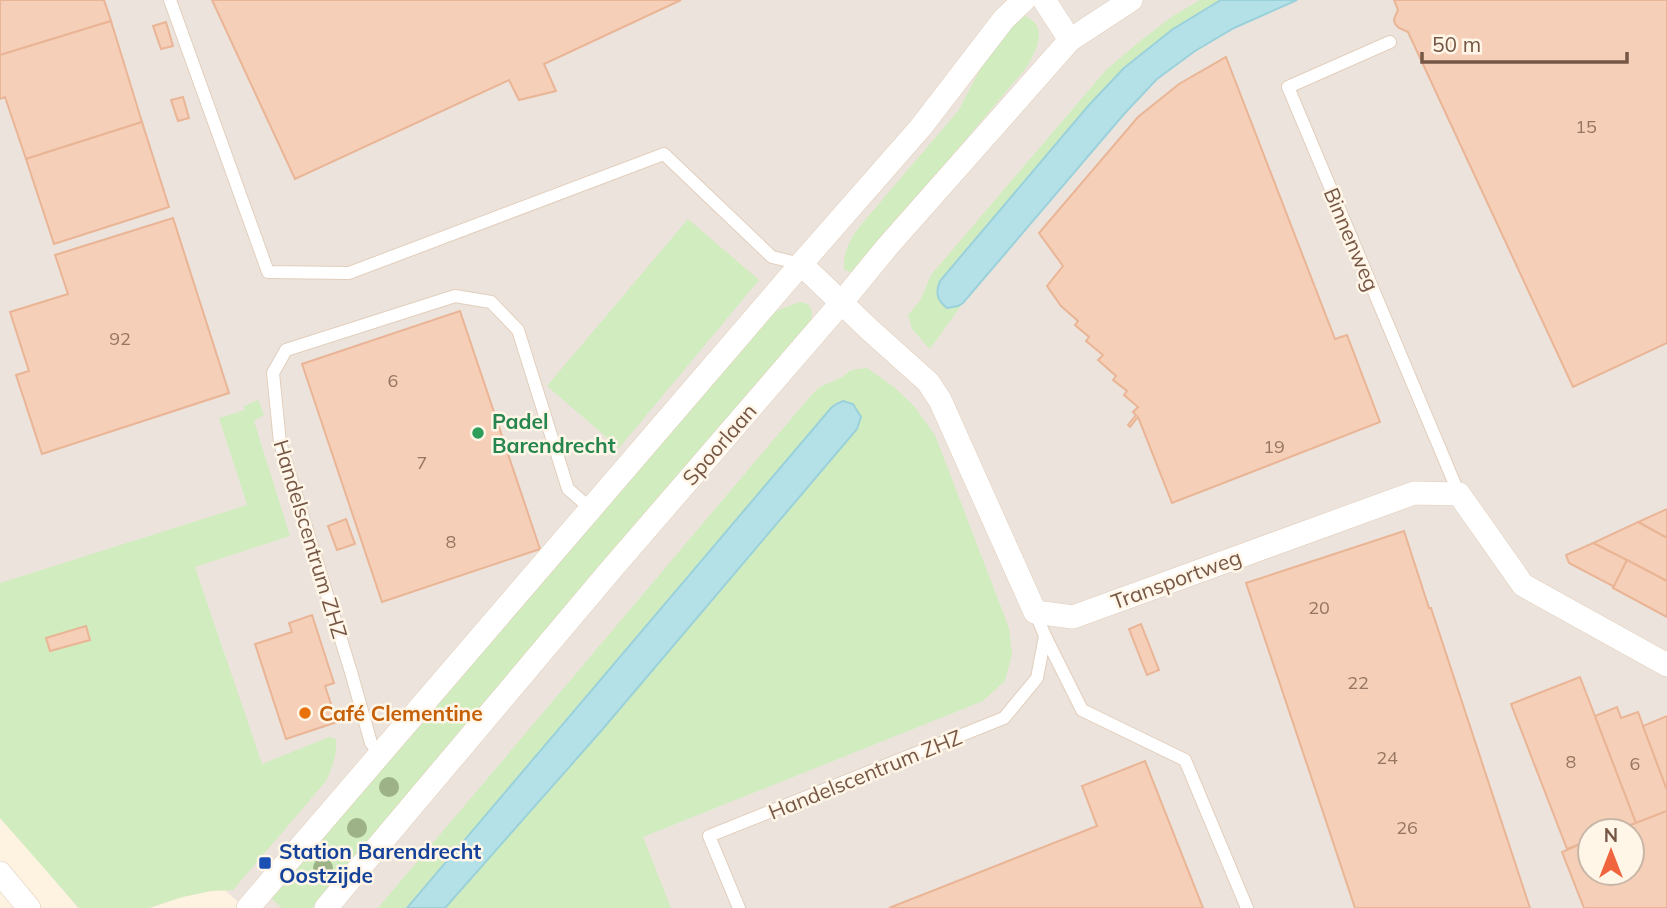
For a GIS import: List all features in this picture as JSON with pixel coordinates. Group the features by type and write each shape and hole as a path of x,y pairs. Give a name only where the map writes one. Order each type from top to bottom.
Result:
{"street":[{"path":"248,908 921,127 1004,19 1024,0"},
{"path":"1044,0 1070,40"},
{"name":"Spoorlaan","path":"326,908 887,247 1070,40 1131,0"},
{"path":"801,264 928,382 940,400 1035,612"},
{"name":"Transportweg","path":"1035,612 1073,617 1414,493 1459,494"},
{"path":"1459,494 1523,585 1667,665"},
{"path":"0,873 29,908"}],"lane":[{"path":"170,0 268,272 349,273 664,154 772,257 801,264"},
{"name":"Binnenweg","path":"1390,42 1288,87 1459,494"},
{"name":"Handelscentrum ZHZ","path":"380,755 371,743 280,443 273,373 286,350 455,296 491,302 518,330 568,489 590,508"},
{"path":"1035,612 1082,710 1185,760 1247,908"},
{"name":"Handelscentrum ZHZ","path":"738,908 709,836 1004,718 1037,678 1045,636"}],"shaded area":[{"path":"0,0 1667,0 1667,908 245,908 217,883 151,908 78,908 0,815"}],"green space":[{"path":"1200,0 1221,0 1173,29 1124,68 1089,105 940,281 938,296 947,308 958,307 963,303 930,349 912,329 908,315 920,301 931,275 1105,71 1173,16"},
{"path":"1025,16 1033,21 1039,33 1037,47 1026,68 855,271 844,269 846,251 856,231 958,111 992,47 1017,17"},
{"path":"688,219 759,280 619,448 547,386"},
{"path":"800,302 808,304 812,311 811,321 312,908 282,908 270,897 765,317"},
{"path":"867,368 894,387 914,406 935,435 1009,628 1012,654 1005,681 983,701 643,837 671,908 445,908 601,731 857,429 861,417 853,404 831,408 407,908 378,908 813,393 851,370"},
{"path":"258,400 264,415 254,421 290,536 195,567 262,764 329,737 336,739 332,766 326,781 233,890 211,891 148,908 79,908 0,818 0,583 247,505 219,418 245,410 244,406"}],"water":[{"path":"1221,0 1297,0 1234,28 1195,51 1157,79 963,303 947,308 938,296 940,281 1089,105 1124,68 1173,29"},
{"path":"843,401 853,404 861,417 857,429 601,731 445,908 407,908 831,408"}],"building":[{"path":"0,0 104,0 111,21 0,55"},
{"path":"212,0 681,0 544,64 556,91 519,100 509,80 295,179"},
{"path":"1394,0 1667,0 1667,343 1573,387 1408,32 1395,24 1398,10"},
{"path":"111,21 142,122 26,159 5,97 0,99 0,55"},
{"path":"166,22 173,46 161,49 153,26"},
{"path":"1226,57 1335,339 1347,335 1380,422 1172,503 1138,417 1130,427 1128,425 1136,415 1133,412 1138,407 1124,395 1127,391 1113,380 1116,376 1098,360 1103,355 1086,341 1089,337 1075,325 1078,321 1061,306 1047,286 1063,266 1039,233 1138,117 1179,84"},
{"path":"183,97 189,118 178,121 171,100"},
{"path":"142,122 169,207 54,244 26,159"},
{"path":"173,218 229,393 42,454 16,375 29,371 10,312 68,294 55,255"},
{"path":"460,311 540,549 382,602 302,364"},
{"path":"1667,509 1667,538 1638,522"},
{"path":"346,519 355,544 337,550 328,526"},
{"path":"1638,522 1667,538 1667,581 1593,543"},
{"path":"1404,531 1530,908 1355,908 1246,583"},
{"path":"1593,543 1627,560 1613,588 1569,563 1566,555"},
{"path":"1627,560 1667,581 1667,617 1613,588"},
{"path":"312,615 334,683 325,686 337,722 286,739 255,644 292,632 289,623"},
{"path":"1141,624 1159,670 1147,675 1129,629"},
{"path":"86,626 90,640 50,651 46,638"},
{"path":"1580,677 1634,817 1576,817 1576,845 1567,849 1511,704"},
{"path":"1617,707 1621,718 1638,712 1667,790 1667,811 1646,819 1634,817 1595,716"},
{"path":"1667,716 1667,790 1643,726"},
{"path":"1145,761 1203,908 889,908 1097,826 1082,786"},
{"path":"1667,811 1667,908 1584,908 1562,852 1576,846 1576,887 1646,887 1646,819"}],"place":[{"name":"Padel Barendrecht","path":"478,433"},
{"name":"Café Clementine","path":"305,713"},
{"name":"Station Barendrecht Oostzijde","path":"265,863"}]}
